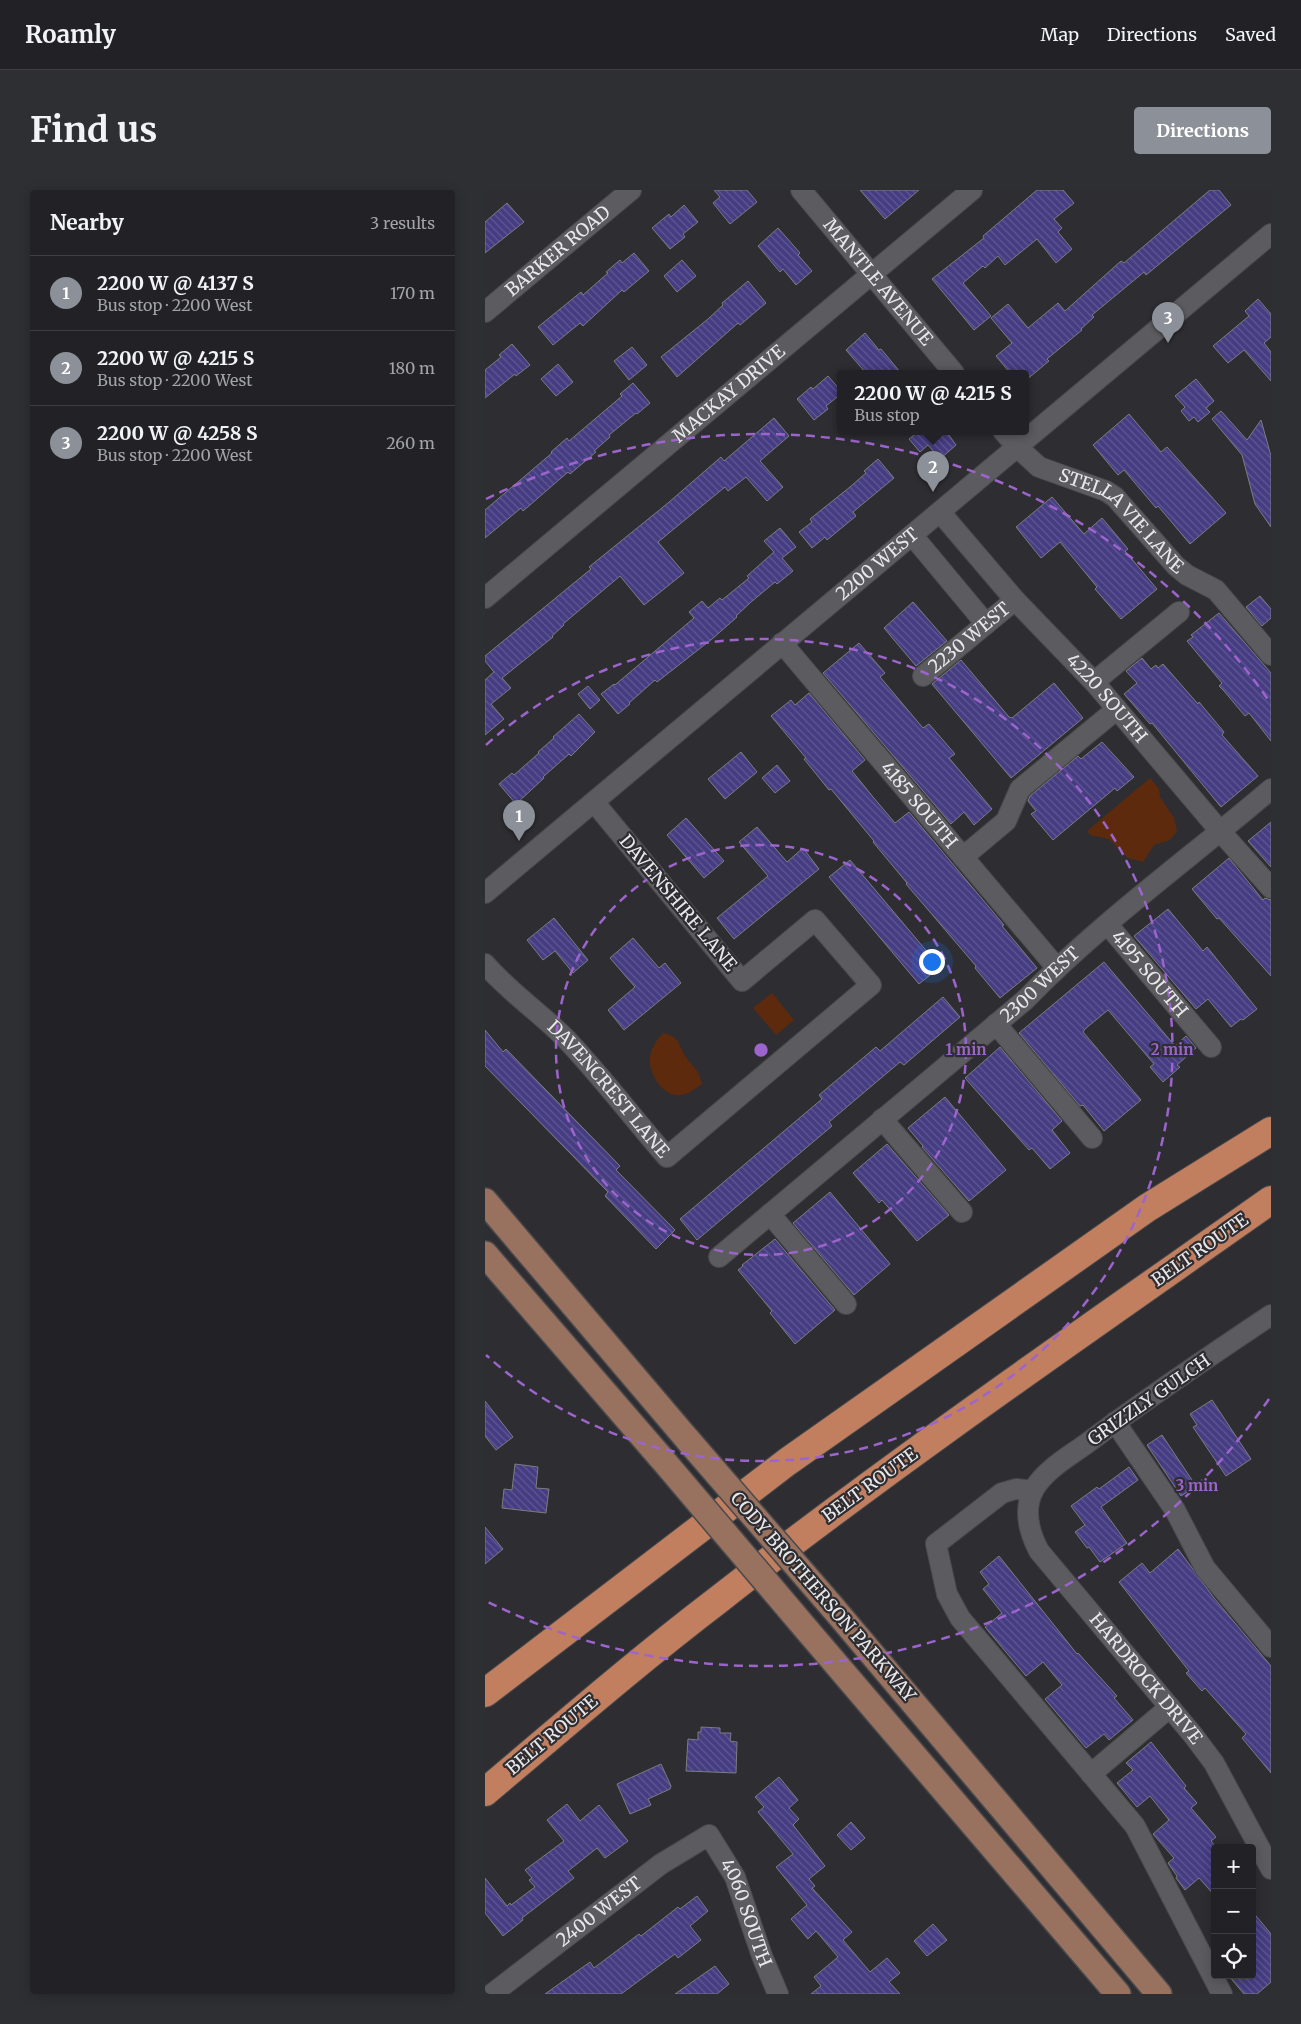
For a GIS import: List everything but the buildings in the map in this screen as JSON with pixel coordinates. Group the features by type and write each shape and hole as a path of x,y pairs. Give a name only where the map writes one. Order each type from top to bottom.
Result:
{"highway":[{"path":"485,1693 787,1462 1147,1208 1271,1131"},
{"name":"BELT ROUTE","path":"485,1792 622,1676 812,1527 987,1400 1271,1200"}],"main road":[{"name":"CODY BROTHERSON PARKWAY","path":"485,1202 834,1609 1159,1994"},
{"name":"CODY BROTHERSON PARKWAY","path":"485,1254 1118,1994"}],"street":[{"name":"BARKER ROAD","path":"485,312 631,190"},
{"name":"MANTLE AVENUE","path":"801,190 952,370"},
{"name":"MACKAY DRIVE","path":"485,598 972,190"},
{"name":"2200 WEST","path":"485,893 1271,234"},
{"path":"1006,435 1017,447"},
{"name":"STELLA VIE LANE","path":"1017,447 1039,467 1048,472 1106,491 1125,507 1176,566 1187,575 1216,590 1271,655"},
{"name":"4220 SOUTH","path":"940,512 1015,600 1094,682 1220,831 1271,888"},
{"path":"912,535 986,624"},
{"name":"2230 WEST","path":"923,676 1015,600"},
{"path":"1094,682 1179,612"},
{"name":"4185 SOUTH","path":"783,643 1057,968"},
{"path":"963,858 1006,821 1020,789 1117,709"},
{"name":"2300 WEST","path":"719,1257 1025,1000 1057,968 1107,925 1271,789"},
{"name":"DAVENSHIRE LANE","path":"594,802 742,981 815,920 871,985"},
{"name":"4195 SOUTH","path":"1107,925 1211,1046"},
{"name":"DAVENCREST LANE","path":"485,964 509,991 539,1013 568,1042 667,1157 871,985"},
{"path":"996,1024 1092,1138"},
{"path":"882,1119 962,1212"},
{"path":"769,1214 846,1304"},
{"name":"GRIZZLY GULCH","path":"1033,1491 1051,1470 1115,1422 1271,1315"},
{"path":"1115,1422 1175,1510 1205,1568 1271,1647"},
{"path":"1033,1491 1016,1488 1002,1493 935,1544 947,1594 960,1618 1135,1826 1222,1994"},
{"name":"HARDROCK DRIVE","path":"1033,1491 1029,1510 1029,1526 1039,1551 1214,1764 1271,1869"},
{"path":"1091,1774 1169,1707"},
{"name":"2400 WEST","path":"493,1994 661,1864 709,1835"},
{"name":"4060 SOUTH","path":"709,1835 735,1877 762,1956 778,1994"}],"shaded area":[{"path":"1150,778 1159,789 1160,797 1174,818 1177,831 1170,840 1154,845 1143,862 1128,858 1109,839 1090,835 1087,831"},
{"path":"772,993 794,1020 776,1035 753,1008"},
{"path":"663,1033 676,1039 699,1075 702,1084 692,1091 681,1095 668,1093 654,1077 651,1070 650,1057 655,1044"}],"place":[{"name":"2200 W @ 4258 S","path":"1168,343"},
{"name":"2200 W @ 4215 S","path":"933,492"},
{"name":"2200 W @ 4137 S","path":"519,841"}]}
